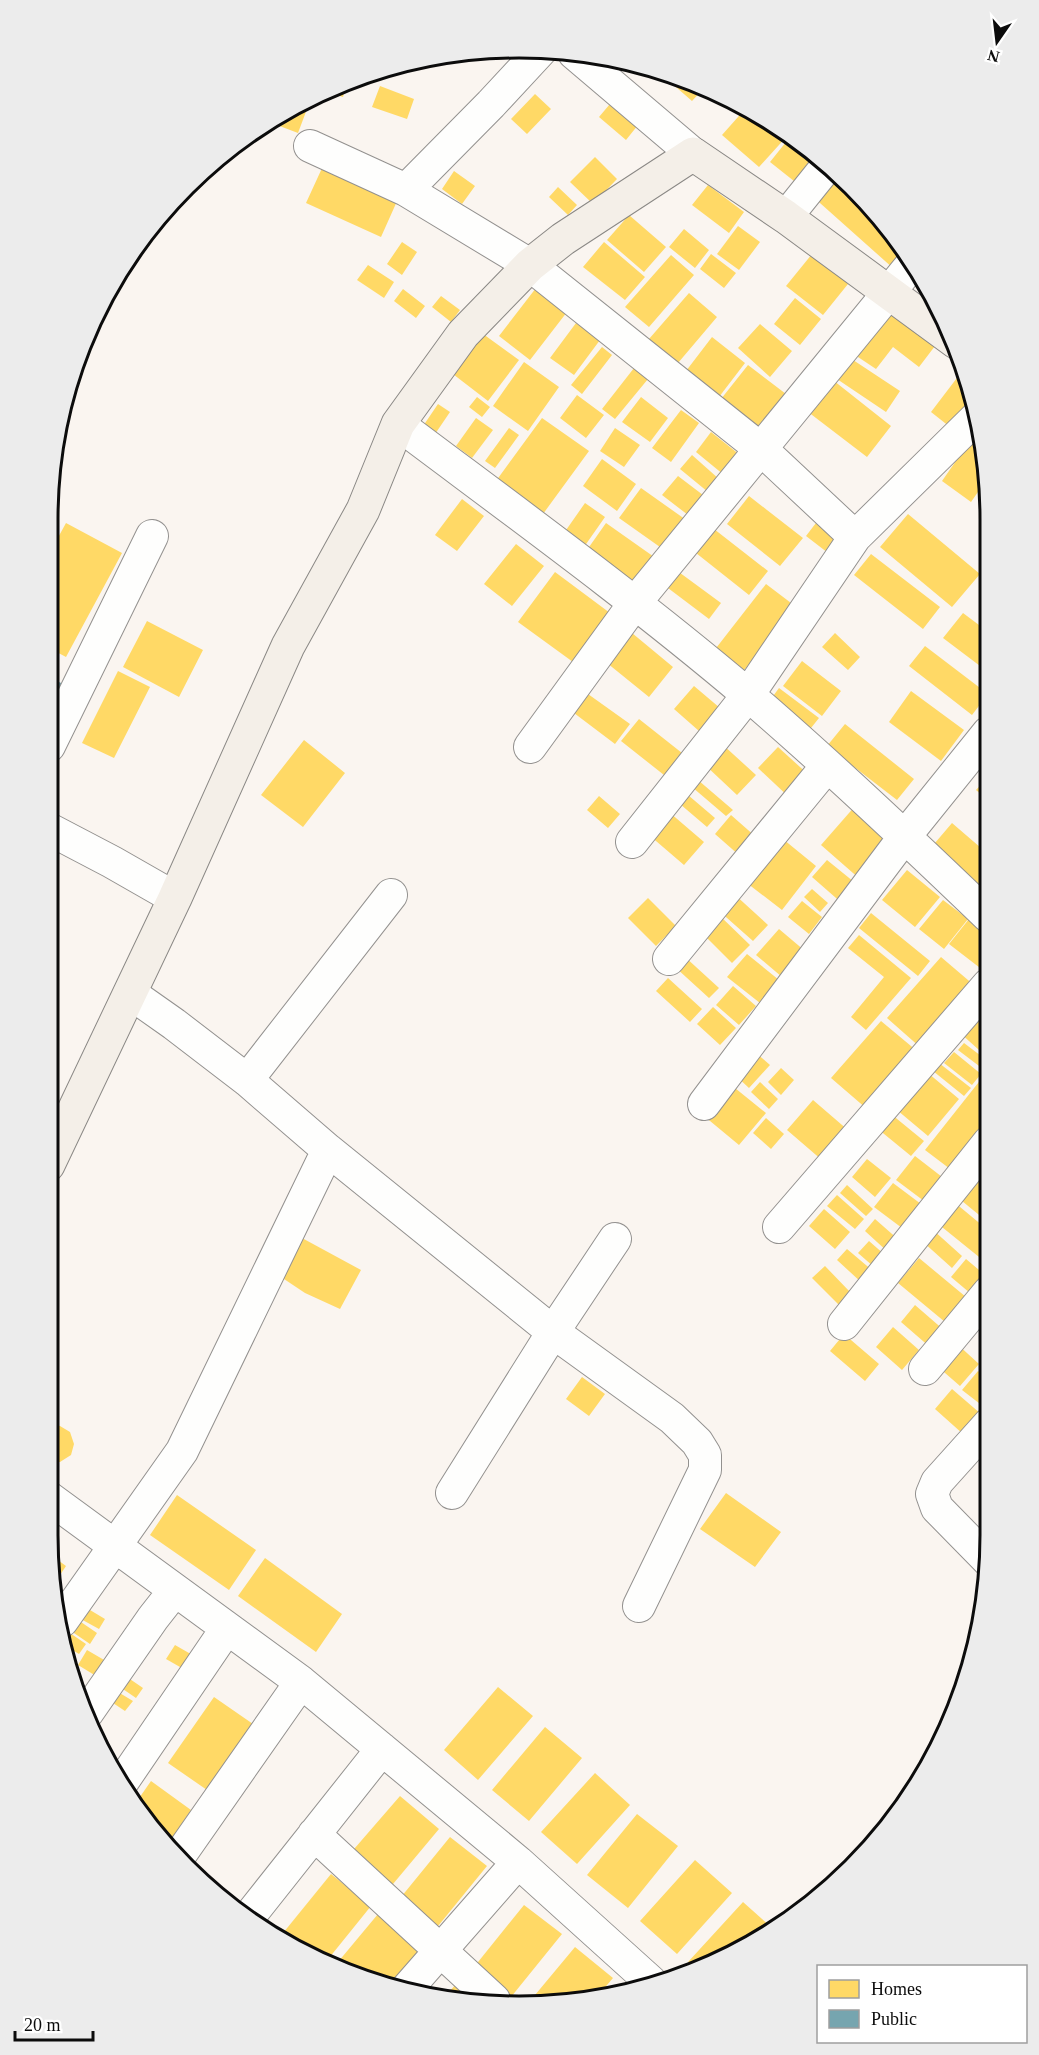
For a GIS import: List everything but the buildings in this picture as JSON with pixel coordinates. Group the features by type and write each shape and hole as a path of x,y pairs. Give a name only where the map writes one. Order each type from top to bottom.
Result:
{"street":[{"path":"406,190 533,58"},
{"path":"586,63 693,154 786,217 939,329"},
{"path":"310,146 406,190 530,265 762,450 855,537"},
{"path":"58,1144 175,898 288,646 363,510 398,424 463,334 530,265 563,239 693,154"},
{"path":"786,217 822,172"},
{"path":"530,747 634,604 907,270"},
{"path":"632,842 748,695 855,537 970,423"},
{"path":"398,424 634,604 748,695 905,836 980,907"},
{"path":"58,728 153,536"},
{"path":"704,1104 905,836 980,743"},
{"path":"669,959 827,766"},
{"path":"58,834 175,898"},
{"path":"248,1080 391,895"},
{"path":"130,993 174,1023 248,1080 328,1149 553,1332 672,1418 697,1442 705,1455 705,1470 639,1606"},
{"path":"779,1227 980,994"},
{"path":"65,1616 182,1451 328,1149"},
{"path":"844,1324 980,1153"},
{"path":"452,1493 553,1332 615,1239"},
{"path":"925,1369 980,1303"},
{"path":"980,1434 937,1482 932,1494 937,1508 980,1552"},
{"path":"58,1504 301,1682 518,1862 639,1981"},
{"path":"92,1706 175,1590"},
{"path":"126,1776 227,1628"},
{"path":"183,1850 301,1682"},
{"path":"253,1912 382,1749"},
{"path":"314,1834 490,1996"},
{"path":"411,1984 518,1862"}]}
